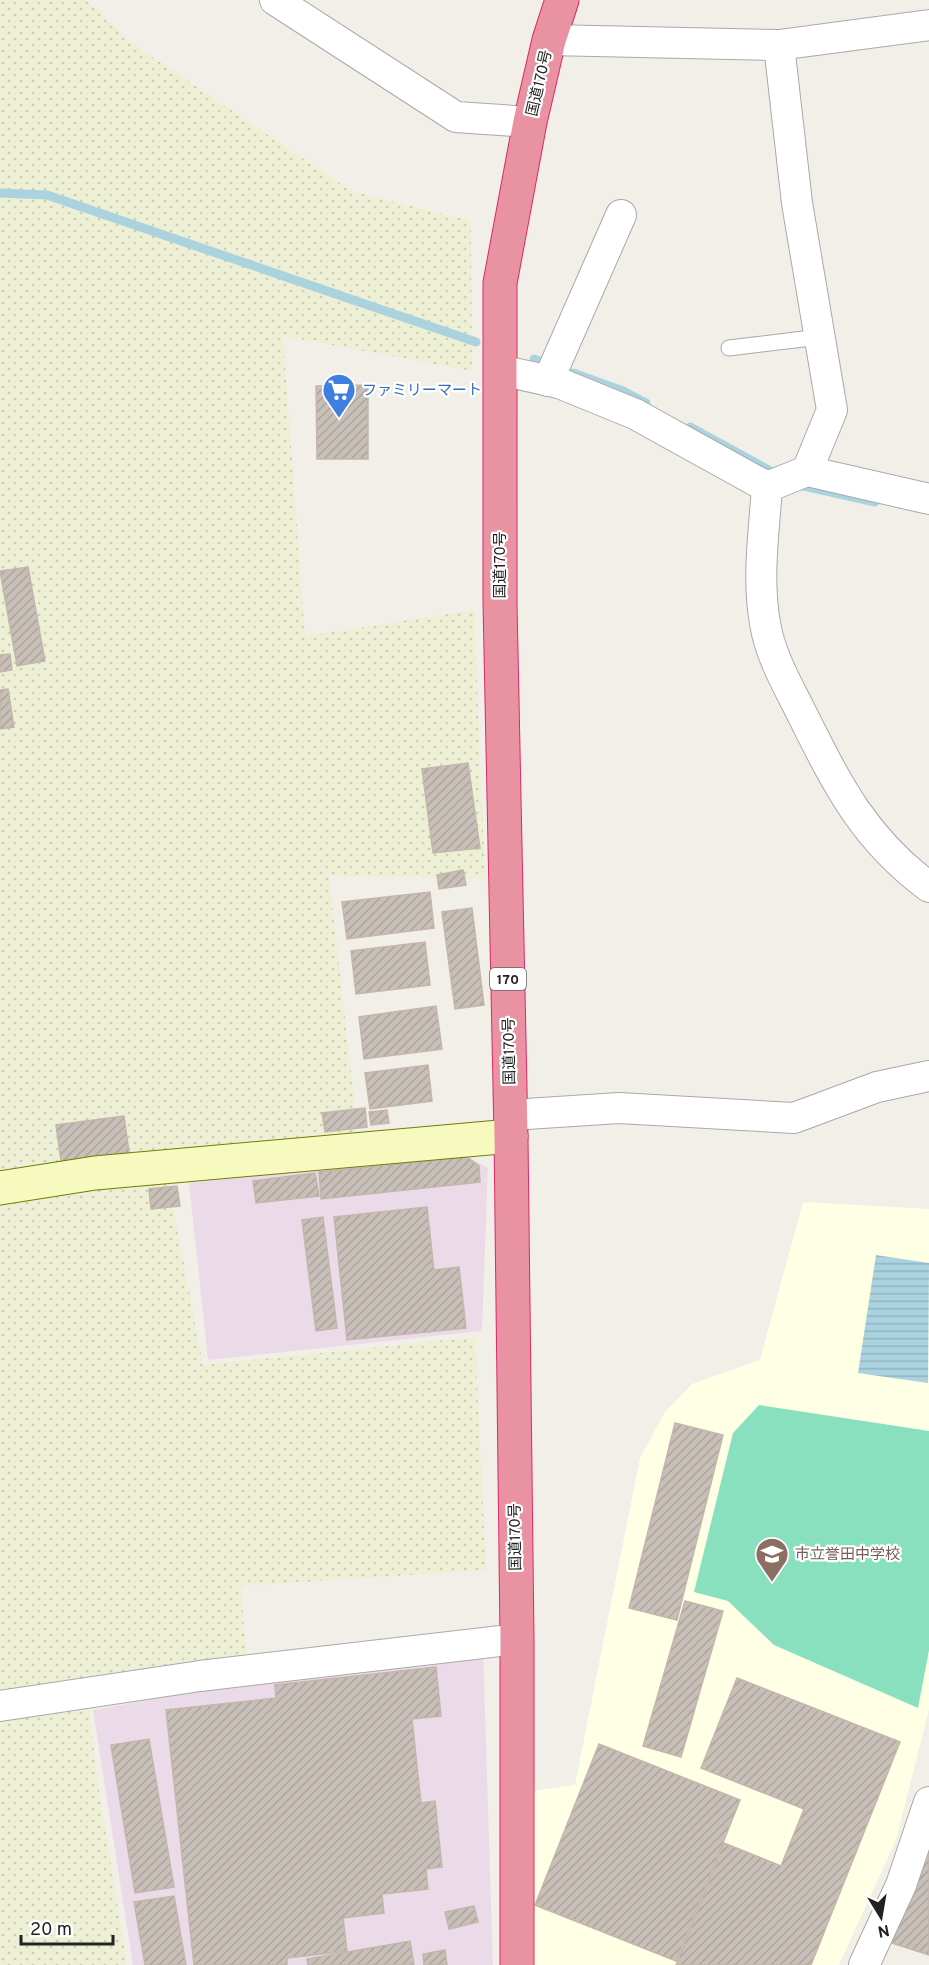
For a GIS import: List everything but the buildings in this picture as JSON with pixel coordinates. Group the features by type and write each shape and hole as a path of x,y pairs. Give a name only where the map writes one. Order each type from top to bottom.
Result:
{"highway":[{"name":"国道170号","path":"517,1965 517,1639 511,1125 500,603 500,283 530,122 549,40 562,0"}],"street":[{"path":"275,0 456,117 530,122"},
{"path":"549,40 779,45 929,25"},
{"path":"779,45 797,203 832,410 807,471"},
{"path":"548,381 621,215"},
{"path":"500,370 548,381 635,414 767,486 807,471 929,499"},
{"path":"767,486 760,583 765,625 778,667 825,760 858,818 901,866 929,887"},
{"path":"0,1188 95,1173 511,1125 619,1108 794,1118 877,1087 929,1076"},
{"path":"0,1706 200,1676 517,1639"},
{"path":"864,1965 901,1885 929,1802"}],"lane":[{"path":"729,348 820,337"}],"shaded area":[{"path":"0,0 86,0 132,43 351,191 471,221 472,371 283,336 305,636 474,610 485,878 329,876 358,1134 169,1185 203,1365 475,1337 486,1570 241,1586 247,1665 87,1690 97,1777 127,1965 0,1965"},
{"path":"460,1152 488,1168 482,1331 208,1360 189,1183"},
{"name":"市立誉田中学校","path":"803,1202 929,1209 929,1709 896,1840 839,1965 531,1965 531,1791 575,1785 640,1458 665,1412 692,1384 760,1360"},
{"path":"483,1650 493,1965 133,1965 93,1710 249,1682"}],"green space":[{"path":"759,1405 929,1431 929,1650 918,1708 774,1645 728,1601 694,1592 733,1433"}],"water":[{"path":"876,1255 929,1263 928,1383 858,1373"}],"waterway":[{"path":"0,193 47,195 476,342"},
{"path":"534,359 552,365"},
{"path":"573,373 623,391 646,403"},
{"path":"690,427 778,475"},
{"path":"795,484 875,502"}],"place":[{"name":"ファミリーマート","path":"339,419"},
{"name":"市立誉田中学校","path":"772,1583"}]}
